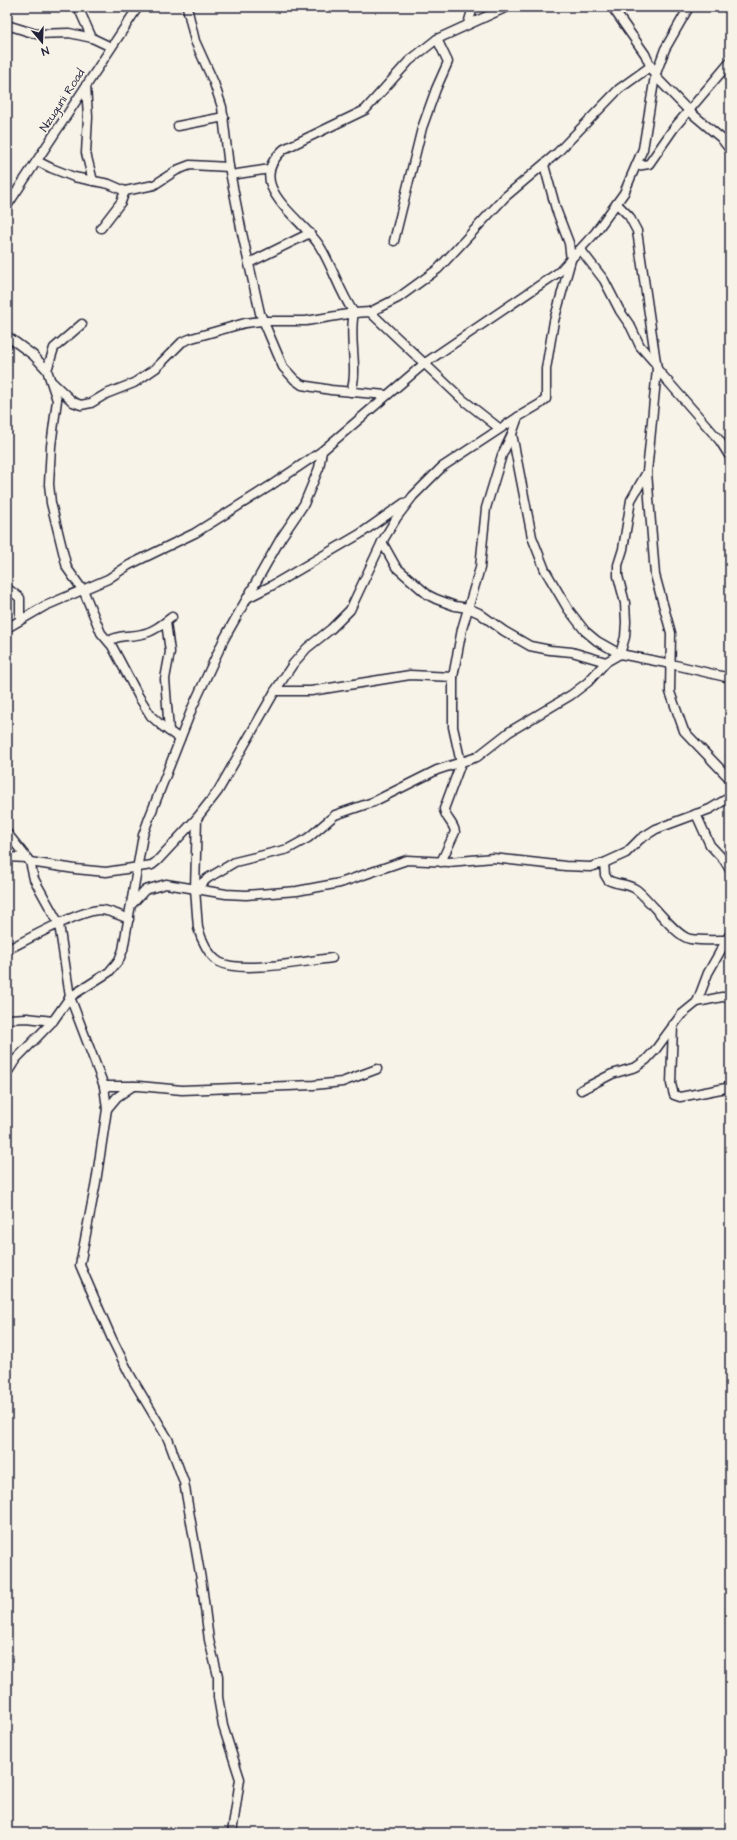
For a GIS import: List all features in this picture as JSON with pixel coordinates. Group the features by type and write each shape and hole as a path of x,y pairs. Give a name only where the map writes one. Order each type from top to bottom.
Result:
{"street":[{"path":"78,7 92,38"},
{"name":"Nzuguni Road","path":"7,206 138,7"},
{"path":"187,7 195,41 214,83 224,117 230,171 262,321 283,366 295,380 302,384 351,392 386,395"},
{"path":"468,24 473,7"},
{"path":"351,392 355,378 352,347 352,320 354,313 342,294 320,245 271,189 270,169 276,156 284,149 365,110 409,61 437,39 507,7"},
{"path":"612,7 645,54 655,76 689,111 721,138 730,150"},
{"path":"7,628 45,606 81,589 114,576 129,564 194,533 276,482 322,451 425,363 560,272 581,250 618,204 643,149 655,76 665,49 689,7"},
{"path":"7,25 36,34 69,33 92,38 112,47"},
{"path":"394,241 422,128 436,88 448,62 437,39"},
{"path":"636,166 649,164 674,128 730,62"},
{"path":"52,382 73,402 81,405 91,404 106,394 134,383 156,368 172,351 186,340 226,328 262,321 306,321 354,313 370,312 398,298 438,269 505,197 557,153 619,89 651,66"},
{"path":"86,85 88,117 86,154 93,181"},
{"path":"178,126 224,117"},
{"path":"721,138 730,136"},
{"path":"37,161 74,177 109,184 125,191 154,185 177,170 190,165 230,171 270,169"},
{"path":"7,857 75,869 106,872 152,865 158,861 197,818 225,782 275,691 293,664 307,648 336,625 350,610 382,542 396,517 413,496 442,467 499,428 546,399 546,369 553,327 571,260 569,242 556,209 544,165"},
{"path":"101,228 121,202 125,191"},
{"path":"618,204 628,216 637,231 656,367 647,472 655,576 669,626 671,664 670,692 681,726 688,736 730,779"},
{"path":"249,263 310,233"},
{"path":"581,250 604,280 640,346 656,367 720,441 730,457"},
{"path":"370,312 462,399 499,428"},
{"path":"47,370 54,348 82,324"},
{"path":"7,336 33,355 47,370 58,405 51,446 49,484 51,503 67,568 86,596 101,633 109,641 147,710 155,721 180,738"},
{"path":"441,862 456,832 454,826 446,816 444,809 461,764 453,727 453,677 468,608 476,588 480,568 486,508 502,455 518,417"},
{"path":"512,434 532,537 545,570 568,609 585,631 597,641 620,654 730,678"},
{"path":"7,1073 16,1060 53,1021 70,997 102,978 119,960 123,950 129,919 136,868 148,821 180,738 224,639 281,538 304,504 319,468 322,451"},
{"path":"195,889 208,878 235,862 288,850 308,838 335,815 373,802 437,770 461,764 477,757 509,732 572,695 588,682 606,662 620,654 625,637 626,622 625,604 618,576 618,565 623,549 631,500 647,472"},
{"path":"249,597 271,586 360,534 413,496"},
{"path":"382,542 396,567 428,595 455,606 468,608 530,646 572,652 606,662"},
{"path":"7,588 20,598 20,620"},
{"path":"109,641 122,635 141,635 151,632 169,620 170,652 165,679 169,731"},
{"path":"275,691 311,691 410,675 453,677"},
{"path":"131,905 140,893 160,885 169,884 226,894 246,895 297,892 340,883 407,860 441,862 492,858 585,868 604,863 630,851 640,839 649,832 713,808 730,797"},
{"path":"696,814 710,845 724,860 730,870"},
{"path":"197,818 195,889 200,934 210,953 219,962 258,967 332,958"},
{"path":"7,833 28,860 34,879 59,924 70,997 104,1086 107,1109 96,1182 80,1265 112,1339 143,1398 166,1434 184,1482 201,1578 209,1640 218,1676 218,1697 222,1719 240,1779 232,1833"},
{"path":"604,863 605,875 608,880 631,886 638,890 674,929 687,938 729,938"},
{"path":"7,950 59,924 100,910 129,919"},
{"path":"581,1090 612,1074 640,1065 656,1049 673,1024 681,1015 697,1002 702,993 708,973 729,938"},
{"path":"697,1002 730,997"},
{"path":"7,1019 27,1018 53,1021"},
{"path":"673,1024 671,1084 674,1095 680,1097 726,1088 730,1085"},
{"path":"104,1086 134,1086 182,1090 305,1085 342,1082 377,1069"},
{"path":"107,1109 117,1097 134,1086"}]}
